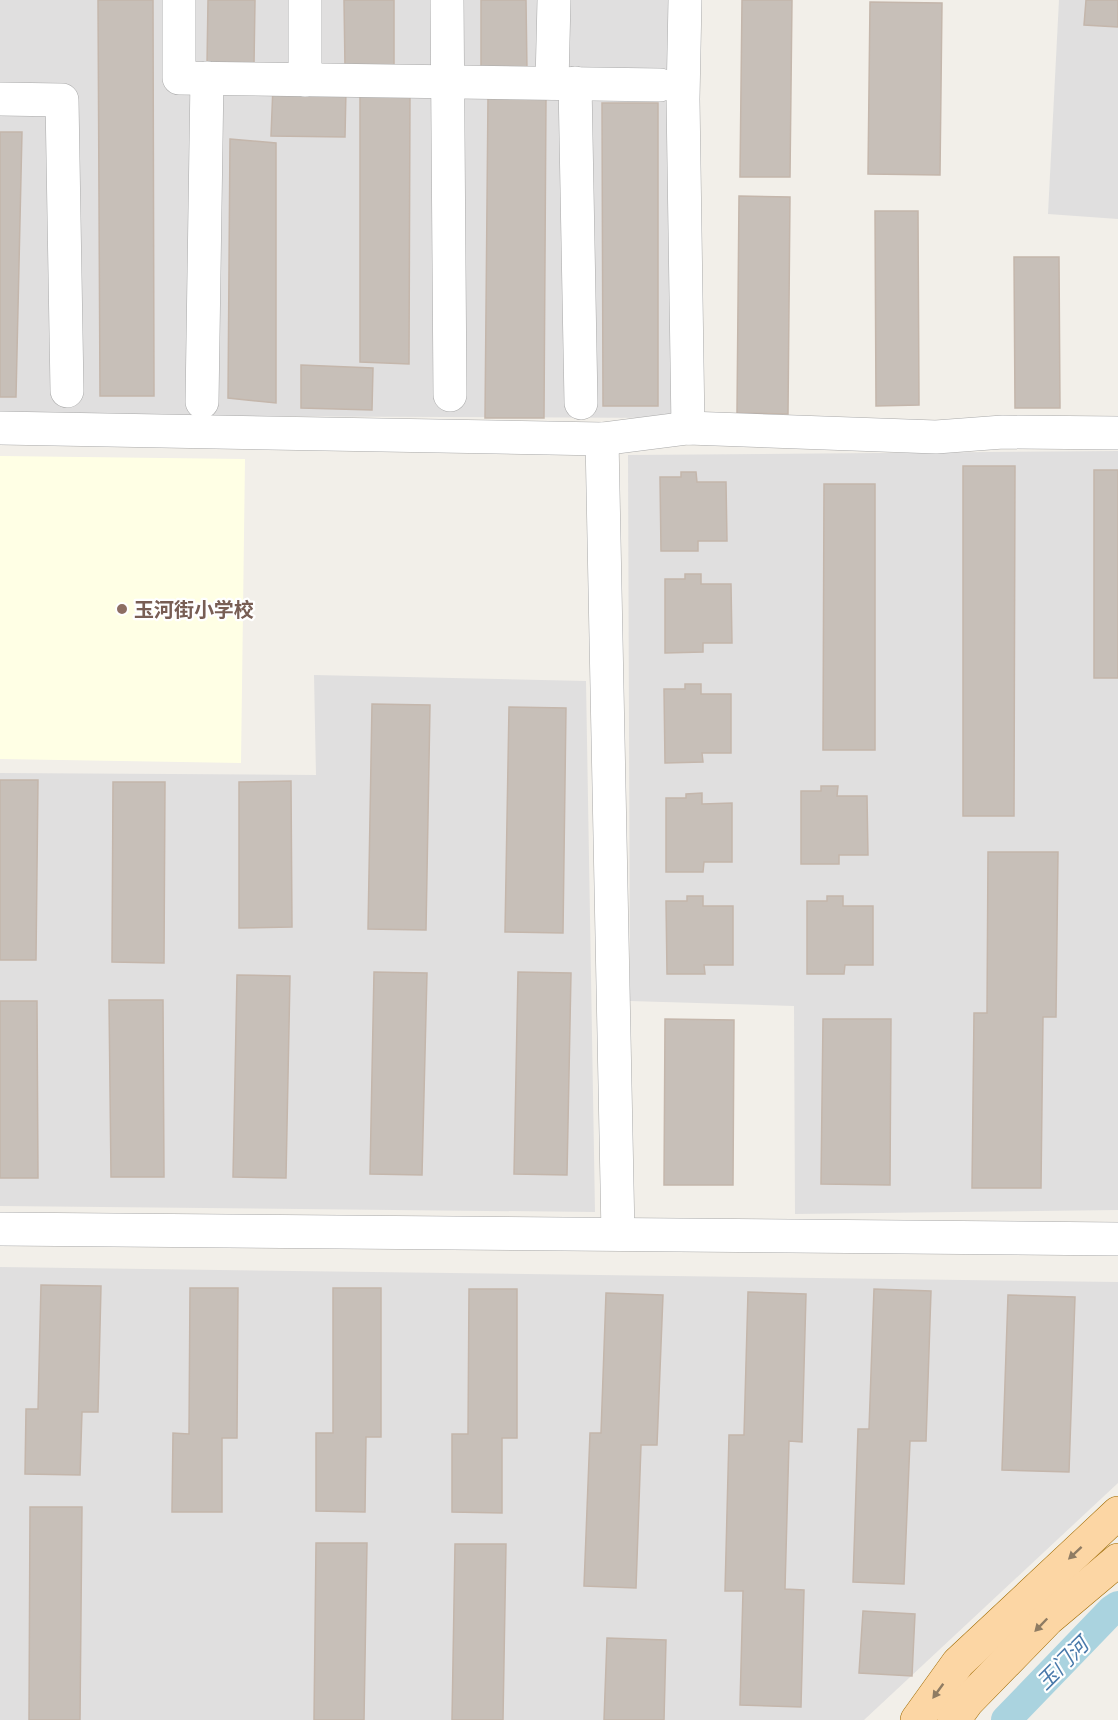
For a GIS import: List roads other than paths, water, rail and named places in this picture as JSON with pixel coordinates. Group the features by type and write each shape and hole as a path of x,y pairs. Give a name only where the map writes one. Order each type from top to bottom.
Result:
{"main road":[{"path":"917,1720 958,1664 1118,1513"},
{"path":"954,1720 967,1702 1048,1619 1118,1560"}],"street":[{"path":"179,0 178,78 660,85"},
{"path":"304,0 305,80"},
{"path":"447,0 450,395"},
{"path":"554,0 564,83 581,403"},
{"path":"685,0 683,99 688,428"},
{"path":"202,402 207,78"},
{"path":"0,99 62,100 67,391"},
{"path":"0,428 602,440 688,428 936,437 1003,432 1118,433"},
{"path":"602,440 618,1234"},
{"path":"0,1229 1118,1239"}],"waterway":[{"name":"玉门河","path":"1006,1720 1118,1606"}],"place":[{"name":"玉河街小学校","path":"122,609"}]}
